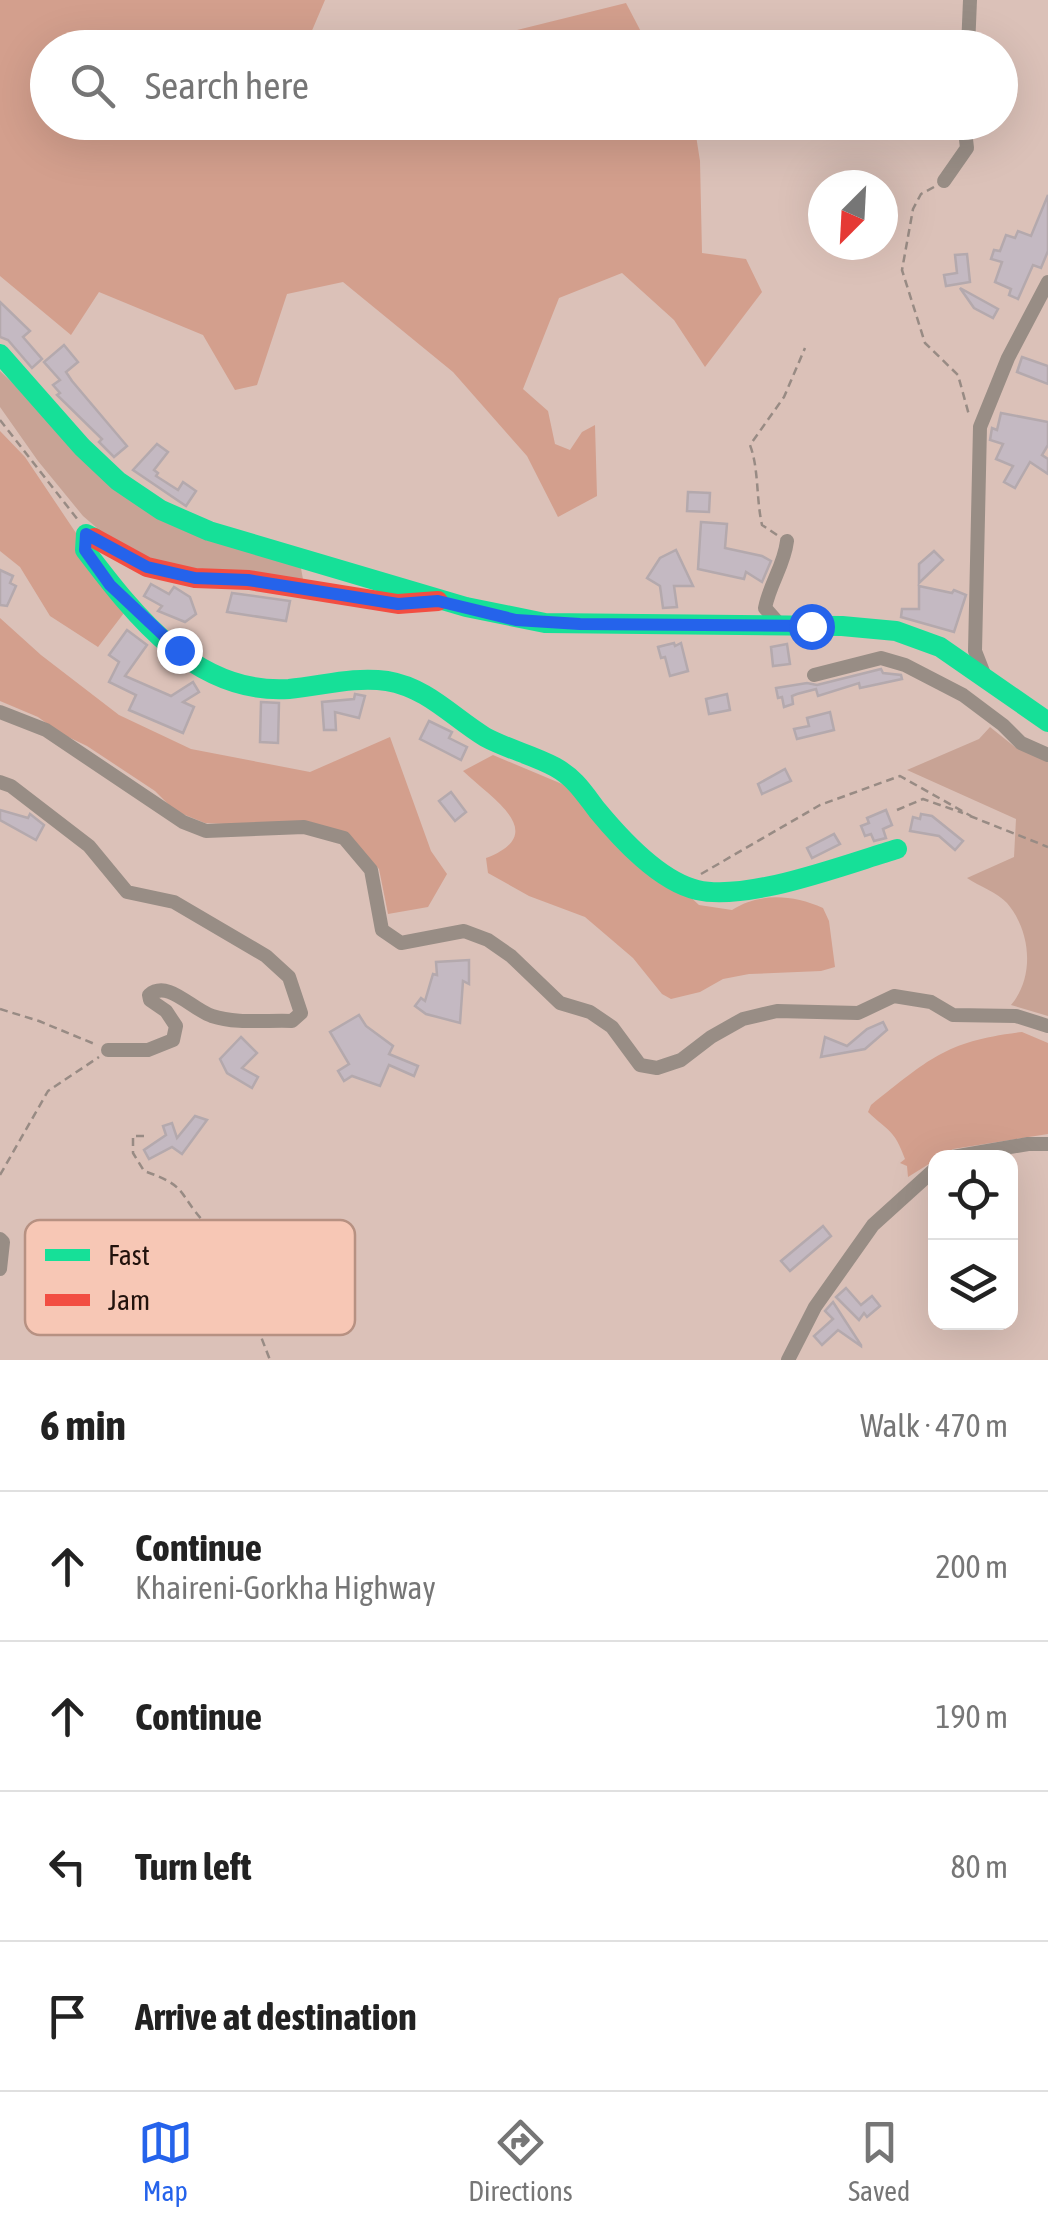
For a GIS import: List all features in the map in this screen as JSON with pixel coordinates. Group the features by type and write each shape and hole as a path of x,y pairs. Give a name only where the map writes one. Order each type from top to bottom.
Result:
{"street":[{"path":"969,30 970,0"},
{"path":"944,181 967,148 966,140"},
{"path":"989,684 974,651 980,427 1008,358 1048,282"},
{"path":"0,354 85,449 139,496 188,522 438,601 544,623 842,626 910,635 940,648 1048,722"},
{"path":"438,601 398,604 248,580 195,578 147,567 86,534 85,550 110,585 160,634 221,681 240,686 292,688 374,678 400,682 421,691 490,739 572,778 600,814 648,860 692,888 715,893 744,890 898,849"},
{"path":"780,625 766,608 770,586 784,564 786,541"},
{"path":"814,675 881,658 905,664 963,695 1003,725 1020,744 1048,755"},
{"path":"0,712 46,730 183,822 206,831 304,827 344,838 372,870 382,930 402,943 464,931 488,940 512,956 560,1003 590,1012 612,1028 640,1065 657,1068 681,1060 710,1037 744,1019 777,1011 858,1013 894,996 930,1002 953,1015 1016,1016 1048,1026"},
{"path":"0,782 11,786 88,846 126,892 174,902 266,956 288,977 300,1013 292,1022 237,1020 212,1016 166,989 153,990 150,1000 166,1010 176,1026 173,1040 148,1050 108,1050"},
{"path":"993,1150 1048,1144"},
{"path":"788,1360 815,1307 873,1225 928,1175"},
{"path":"0,1239 0,1269"}],"path":[{"path":"944,181 921,194 913,209 902,270 925,342 958,375 970,417 980,427"},
{"path":"786,541 762,524 756,497 756,460 750,446 784,397 806,348"},
{"path":"0,420 77,517 86,534"},
{"path":"701,874 820,806 900,776 971,816"},
{"path":"897,810 923,798 1048,847"},
{"path":"0,1008 108,1050"},
{"path":"0,1175 48,1091 108,1050"},
{"path":"144,1136 134,1136 133,1153 144,1171 169,1180 185,1194 203,1220"},
{"path":"260,1335 270,1360"}],"shaded area":[{"path":"0,0 325,0 312,30 30,30 30,140 697,140 702,253 746,259 762,292 705,367 674,320 622,273 559,298 523,389 548,411 555,444 570,450 582,432 595,425 597,496 558,517 527,456 453,372 343,282 287,294 257,385 235,390 203,335 99,292 71,335 0,276"},
{"path":"626,3 640,30 517,30"},
{"path":"0,371 139,503 299,557 304,585 196,574 145,562 104,534 83,516 0,407"},
{"path":"0,431 25,457 127,609 98,647 50,616 20,567 0,551"},
{"path":"0,618 119,715 191,749 310,772 390,737 431,851 447,874 428,907 388,914 379,869 356,844 268,826 205,823 175,811 155,791 87,746 38,717 0,701"},
{"path":"990,727 1015,747 1048,761 1048,1016 1011,1005 1027,968 1021,927 1003,899 967,878 1014,857 1016,819 907,770 979,739"},
{"path":"493,755 574,789 699,905 732,910 754,900 777,897 823,908 829,921 835,967 749,974 723,979 700,992 671,999 662,994 633,958 585,917 529,896 488,873 486,858 505,848 514,838 515,827 500,804 463,771"},
{"path":"1022,1032 1048,1043 1048,1134 951,1150 928,1150 928,1165 908,1177 907,1166 900,1163 905,1159 898,1142 868,1112 871,1105 940,1055 996,1036"}],"building":[{"path":"1048,195 1048,251 1041,268 1033,265 1018,299 1009,295 1011,289 995,282 1002,262 991,259 994,250 1000,251 1006,235 1015,238 1018,231 1031,236"},
{"path":"967,254 970,282 946,286 944,275 957,273 955,255"},
{"path":"960,288 998,309 993,318 974,308"},
{"path":"0,302 30,331 23,337 42,359 32,368 8,340 0,337"},
{"path":"64,345 78,362 66,372 127,446 114,457 99,442 102,439 57,395 60,393 53,385 60,380 44,362"},
{"path":"1022,357 1048,366 1048,384 1017,372"},
{"path":"1001,413 1048,422 1048,445 1042,455 1048,459 1048,474 1030,462 1015,488 1004,482 1013,466 996,459 1003,444 990,440"},
{"path":"157,444 168,452 154,470 156,476 178,490 183,482 196,491 186,506 133,470"},
{"path":"688,492 710,493 709,512 687,511"},
{"path":"701,522 727,524 725,548 771,561 762,582 746,572 744,579 698,569"},
{"path":"676,550 693,586 674,586 677,607 663,608 660,586 647,578 660,558"},
{"path":"934,551 943,560 919,583 919,564"},
{"path":"0,570 13,576 10,583 16,586 7,606 0,605"},
{"path":"151,584 169,594 174,587 190,597 196,614 185,622 158,611 162,606 144,596"},
{"path":"919,586 966,595 954,632 901,617 902,609 919,609"},
{"path":"232,593 290,601 286,621 227,612"},
{"path":"127,630 147,645 125,676 171,696 193,682 199,692 183,702 194,707 183,733 129,710 136,695 109,682 119,662 109,655"},
{"path":"681,643 688,671 670,676 658,647"},
{"path":"787,644 790,664 773,666 771,647"},
{"path":"881,669 883,673 901,675 902,679 860,688 859,683 818,696 816,689 792,696 793,704 784,707 782,697 778,698 776,688 817,685"},
{"path":"355,694 365,696 359,718 335,712 336,730 324,730 322,702 354,699"},
{"path":"727,694 730,710 709,714 706,699"},
{"path":"261,702 279,703 278,743 260,742"},
{"path":"830,712 834,730 797,739 794,729 809,726 807,718"},
{"path":"429,721 452,732 449,738 467,747 461,760 420,739"},
{"path":"785,769 791,781 762,794 758,784"},
{"path":"451,792 466,812 455,821 439,801"},
{"path":"0,810 28,818 30,814 44,825 36,840 0,820"},
{"path":"886,810 892,825 883,829 886,838 874,841 871,834 865,836 861,826 869,823 867,818"},
{"path":"921,814 932,816 963,841 955,850 939,836 910,831 913,817 920,819"},
{"path":"834,834 840,844 812,858 807,848"},
{"path":"469,960 469,984 463,981 460,1023 426,1014 415,1006 421,998 425,1001 433,974 437,975 436,962"},
{"path":"359,1015 366,1026 393,1046 389,1054 418,1066 414,1076 389,1065 380,1086 352,1076 344,1081 338,1071 349,1064 330,1032"},
{"path":"883,1022 887,1030 865,1049 821,1057 825,1037 847,1046 867,1029"},
{"path":"241,1037 257,1053 242,1068 258,1077 252,1088 227,1073 220,1059"},
{"path":"195,1116 207,1120 182,1154 172,1147 149,1159 144,1150 166,1135 163,1126 172,1123 177,1138"},
{"path":"823,1226 831,1236 790,1271 781,1261"},
{"path":"846,1288 861,1305 872,1296 880,1306 867,1317 864,1313 859,1320 836,1297"},
{"path":"833,1302 861,1346 838,1330 822,1345 814,1336 833,1319 825,1311"}],"traffic: fast":[{"path":"0,354 82,447 118,481 161,510 209,531 466,607 545,623 842,626 896,631 940,647 1048,722"},
{"path":"94,538 86,534 85,550 125,601 171,647 197,665 225,679 256,687 289,689 375,680 415,690 485,737 562,771 629,846 683,885 697,890 743,891 797,880 897,849"}],"traffic: jam":[{"path":"94,538 147,567 195,578 249,580 398,604 438,601"}],"route":[{"path":"179,650 110,585 85,550 86,534 147,567 195,578 248,580 398,604 438,601 516,620 811,626"}]}
